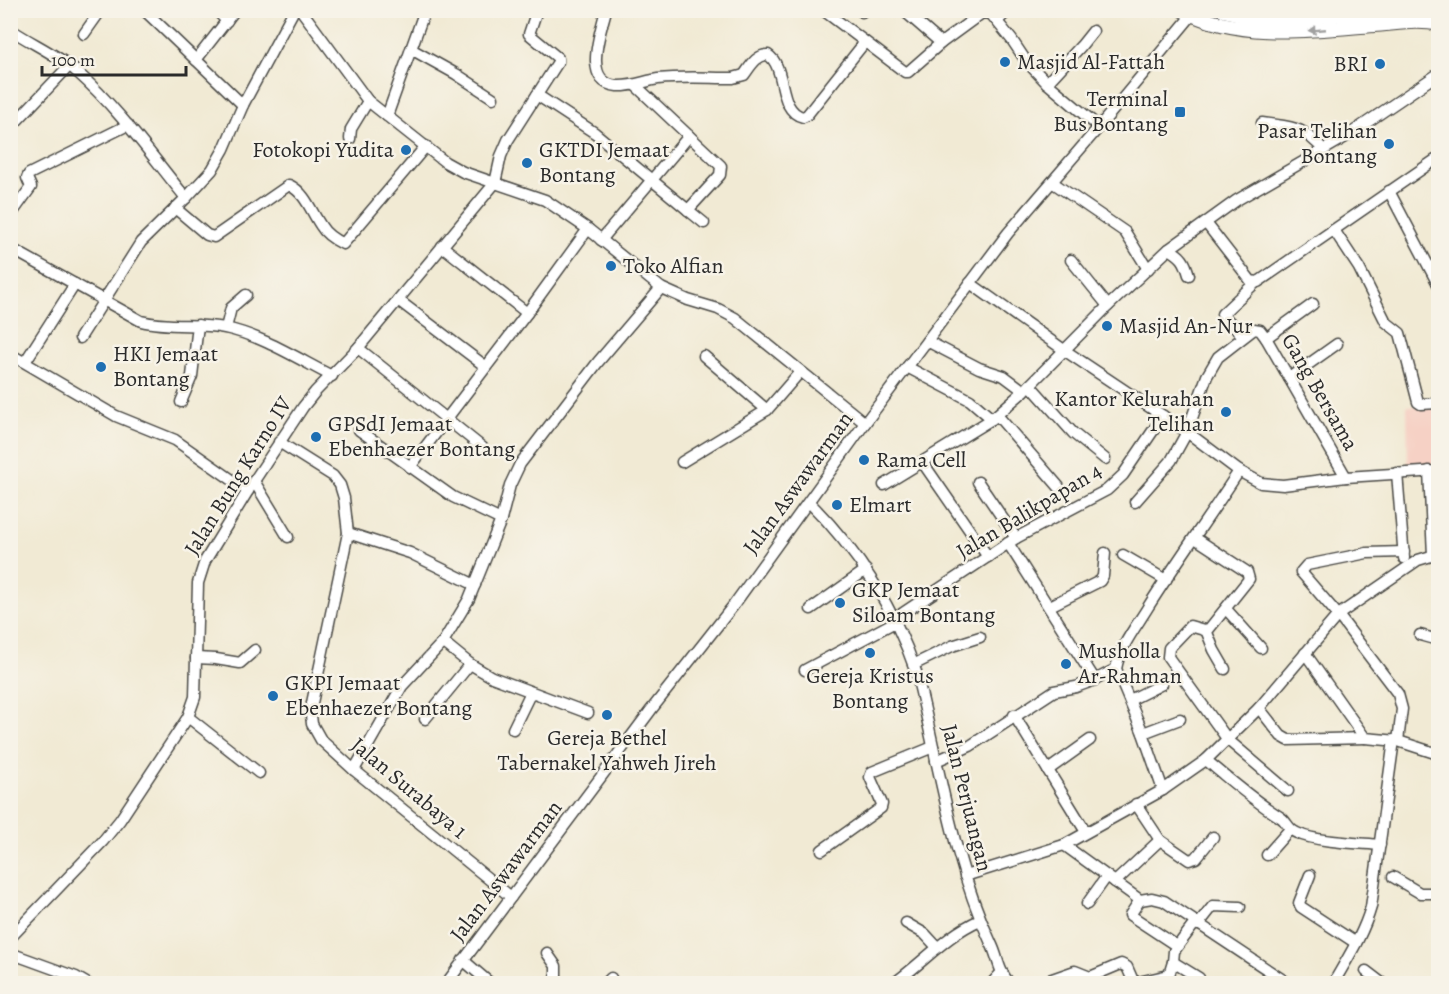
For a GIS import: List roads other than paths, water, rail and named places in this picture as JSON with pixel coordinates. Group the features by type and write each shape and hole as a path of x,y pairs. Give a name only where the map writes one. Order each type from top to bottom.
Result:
{"main road":[{"path":"1224,10 1255,18 1271,19 1405,10"},
{"path":"1190,12 1223,24 1262,31 1292,32 1401,23 1438,24"}],"street":[{"path":"84,34 101,10"},
{"path":"144,10 243,105"},
{"path":"216,10 227,21"},
{"path":"196,60 235,10"},
{"path":"80,338 141,242 206,178 217,162 243,105 294,10"},
{"path":"301,10 368,101 445,162 463,172 545,200 588,229 661,288 735,318 865,423"},
{"path":"387,116 425,10"},
{"path":"495,183 504,148 559,60 529,34 537,10"},
{"path":"606,10 595,53 595,63 603,79 610,84 634,85 662,79 738,76 763,54 773,57 789,105 797,116 803,117 807,115 865,42"},
{"path":"823,10 905,72 908,72 941,43 982,14 991,14 1026,61 1047,83 1099,127"},
{"path":"903,10 941,43"},
{"path":"997,21 1009,10"},
{"name":"Jalan Aswawarman","path":"446,984 651,710 733,606 865,423 970,283 1008,234 1099,127 1190,12"},
{"path":"10,29 69,66 128,125 186,198"},
{"path":"1047,83 1093,31"},
{"path":"411,49 493,98"},
{"path":"10,128 69,66"},
{"path":"884,485 994,417 1027,388 1108,306 1169,249 1237,200 1324,150 1438,74"},
{"path":"634,85 721,166 722,171 688,210"},
{"path":"537,95 595,133 704,223"},
{"path":"350,139 353,125 368,101"},
{"path":"1262,123 1300,129 1310,135 1324,150"},
{"path":"10,216 31,187 27,178 29,174 128,125"},
{"path":"601,240 689,136"},
{"path":"176,208 207,235 214,237 289,185 309,205 323,229 343,244 426,147"},
{"path":"1135,502 1167,467 1187,432 1212,366 1218,357 1243,336 1222,314 1255,283 1438,158"},
{"path":"1052,182 1125,232 1148,268"},
{"name":"Jalan Bung Karno IV","path":"13,935 120,820 188,717 195,697 197,596 201,571 279,442 315,392 358,348 495,183"},
{"path":"1389,191 1438,284"},
{"path":"1206,223 1251,281 1255,283"},
{"path":"410,467 527,314 588,229"},
{"path":"1334,230 1359,268 1384,320 1397,330 1418,402 1420,404 1438,403"},
{"path":"442,246 527,314"},
{"path":"10,248 141,321 226,328 261,341 332,376"},
{"path":"1169,249 1185,261 1189,275"},
{"path":"1071,260 1108,306"},
{"path":"965,876 1064,845 1163,790 1206,760 1260,708 1338,615 1418,560 1436,555 1434,471 1262,483 1239,471 1187,432 1064,350 970,283"},
{"path":"25,362 75,284"},
{"path":"354,770 405,680 443,642 469,599 501,520 510,485 524,458 598,362 661,288"},
{"path":"226,328 231,308 246,295"},
{"path":"398,300 485,366"},
{"path":"1266,338 1313,304"},
{"path":"181,402 192,376 198,325"},
{"name":"Gang Bersama","path":"1243,336 1257,328 1266,338 1346,477"},
{"path":"927,341 979,368 1004,376 1027,388 1073,433 1105,459"},
{"path":"1290,378 1337,344"},
{"path":"358,348 483,448"},
{"path":"10,354 116,417 176,440 251,486 288,537"},
{"path":"704,356 767,410"},
{"path":"907,367 970,400 994,417 1059,487"},
{"path":"682,462 767,410 800,372"},
{"name":"Jalan Balikpapan 4","path":"805,670 894,621 1012,541 1107,490 1116,483 1136,457 1163,416"},
{"path":"359,430 453,497 501,520"},
{"name":"Jalan Surabaya 1","path":"279,442 327,471 337,480 344,498 348,533 310,715 316,733 354,770 511,897"},
{"path":"923,463 988,556"},
{"path":"1163,790 1143,733 1116,669 1123,646 1239,471"},
{"path":"1397,473 1404,570"},
{"path":"978,482 1095,680"},
{"name":"Jalan Perjuangan","path":"808,502 847,543 866,570 894,621 913,665 965,876 1001,973 1010,984"},
{"path":"348,533 410,553 475,585"},
{"path":"1195,538 1249,575 1248,581 1206,630"},
{"path":"1050,606 1100,581 1103,576 1105,552"},
{"path":"1333,984 1367,921 1371,907 1380,845 1400,742 1402,709 1398,694 1338,615 1301,572 1304,567 1367,553 1404,552"},
{"path":"1123,555 1166,580"},
{"path":"811,609 866,570"},
{"path":"1226,609 1261,648"},
{"path":"1206,630 1190,627 1169,648 1168,657 1228,740 1288,791"},
{"path":"1206,630 1225,669"},
{"path":"1420,635 1438,640"},
{"path":"913,665 952,646 980,638"},
{"path":"443,642 470,664 492,677 588,713"},
{"path":"196,658 240,663 255,650"},
{"path":"1305,653 1365,738"},
{"path":"425,719 470,664"},
{"path":"936,761 970,746 1054,691 1076,687 1116,669"},
{"path":"1130,700 1162,684"},
{"path":"513,729 531,693"},
{"path":"1260,708 1281,736 1288,740 1365,738 1400,742 1438,754"},
{"path":"1014,716 1086,832"},
{"path":"188,717 259,773"},
{"path":"1143,733 1180,719"},
{"path":"1048,770 1090,740"},
{"path":"822,850 881,808 882,804 870,777 872,772 933,747"},
{"path":"1206,760 1260,805 1283,819 1290,829 1298,834 1342,842 1380,845"},
{"path":"1136,804 1160,840 1192,860 1213,837"},
{"path":"1267,855 1290,829"},
{"path":"1087,904 1111,879 1160,840"},
{"path":"1064,845 1140,900 1160,899 1289,984"},
{"path":"1310,875 1299,903 1300,907 1356,943"},
{"path":"1393,877 1420,893 1438,893"},
{"path":"1140,900 1130,915 1177,946"},
{"path":"1038,984 1075,971 1090,977 1121,964 1127,967 1134,983 1168,979 1177,946 1213,906 1240,907"},
{"path":"892,984 957,931 980,920"},
{"path":"906,923 925,934 937,947"},
{"path":"10,953 76,977 88,984"},
{"path":"547,953 556,966 556,984"},
{"path":"464,960 491,984"},
{"path":"1173,962 1199,978"},
{"path":"1366,971 1382,983"},
{"path":"991,984 1001,973"}],"place":[{"name":"Masjid Al-Fattah","path":"1005,62"},
{"name":"BRI","path":"1380,64"},
{"name":"Terminal Bus Bontang","path":"1180,112"},
{"name":"Pasar Telihan Bontang","path":"1389,144"},
{"name":"Fotokopi Yudita","path":"406,150"},
{"name":"GKTDI Jemaat Bontang","path":"527,163"},
{"name":"Toko Alfian","path":"611,266"},
{"name":"Masjid An-Nur","path":"1107,326"},
{"name":"HKI Jemaat Bontang","path":"101,367"},
{"name":"Kantor Kelurahan Telihan","path":"1226,412"},
{"name":"GPSdI Jemaat Ebenhaezer Bontang","path":"316,437"},
{"name":"Rama Cell","path":"864,460"},
{"name":"Elmart","path":"837,505"},
{"name":"GKP Jemaat Siloam Bontang","path":"840,603"},
{"name":"Gereja Kristus Bontang","path":"870,653"},
{"name":"Musholla Ar-Rahman","path":"1066,664"},
{"name":"GKPI Jemaat Ebenhaezer Bontang","path":"273,696"},
{"name":"Gereja Bethel Tabernakel Yahweh Jireh","path":"607,715"}]}
